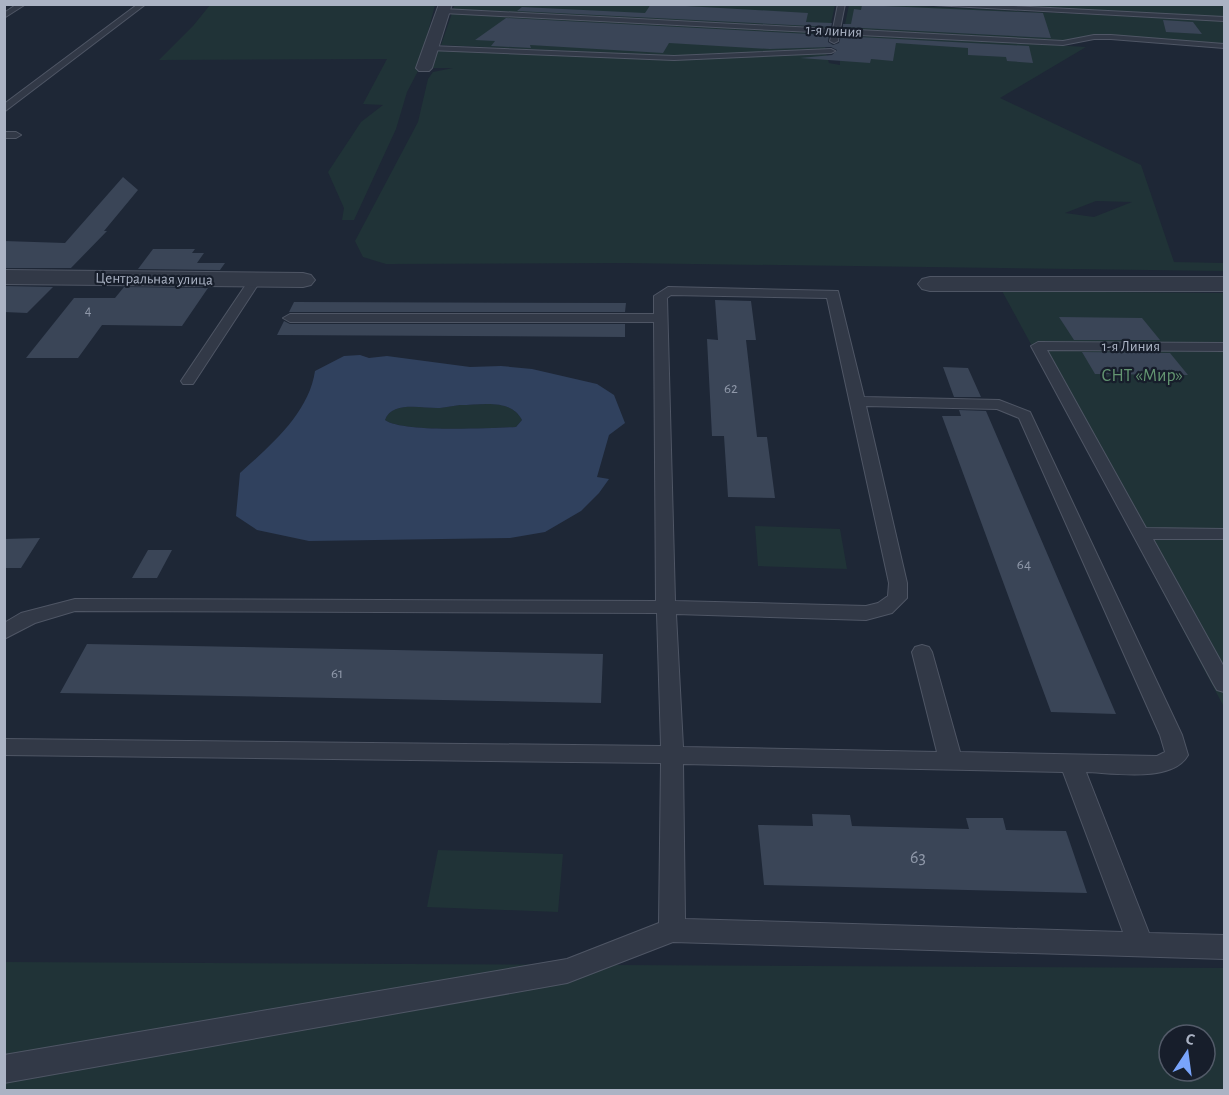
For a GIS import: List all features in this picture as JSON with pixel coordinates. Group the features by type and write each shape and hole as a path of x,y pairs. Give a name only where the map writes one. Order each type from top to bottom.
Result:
{"street":[{"path":"424,68 445,8"},
{"name":"Центральная улица","path":"4,278 303,280"},
{"path":"930,284 1224,284"}],"lane":[{"path":"4,16 23,4"},
{"path":"4,109 142,4"},
{"path":"431,48 674,58 832,55 842,4"},
{"path":"919,4 1224,19"},
{"name":"1-я линия","path":"445,8 1063,43 1094,37 1111,37 1224,46"},
{"path":"4,135 16,135"},
{"path":"188,381 255,280"},
{"path":"4,632 28,618 75,605 666,608 866,613 885,609 897,598 898,583 833,294 668,291 660,296 666,608 672,755 672,930"},
{"path":"290,318 660,318"},
{"name":"1-я Линия","path":"1141,533 1038,346 1224,347"},
{"path":"4,747 672,755 1161,765 1177,755 1171,735 1024,415 999,405 857,401"},
{"path":"1224,534 1141,533 1224,685"},
{"path":"922,652 951,761"},
{"path":"1071,763 1140,944"},
{"path":"4,1069 567,971 672,930 1224,947"}],"green space":[{"path":"455,4 835,5 830,28 453,9"},
{"path":"210,5 435,5 418,71 407,92 396,129 354,220 342,220 344,208 328,172 361,122 383,105 363,104 387,59 159,60 193,26"},
{"path":"849,5 892,5 1224,21 1224,45 1091,35 1061,41 844,29"},
{"path":"954,5 1224,5 1224,18"},
{"path":"452,13 829,32 825,49 735,54 826,53 829,63 840,65 844,32 1086,47 1000,98 1141,165 1174,262 1224,263 1224,271 623,263 386,264 363,257 355,241 418,122 428,79 433,72 453,68 432,68 438,49 644,59 724,54 676,56 441,45","holes":["1096,201 1132,202 1094,217 1065,213"]},
{"name":"СНТ «Мир»","path":"1002,291 1224,293 1224,707 1032,346"},
{"path":"495,404 511,408 522,420 516,427 448,429 410,427 385,420 394,410 402,408 440,408"},
{"path":"755,526 840,529 847,569 758,566"},
{"path":"438,850 563,854 558,912 427,907"},
{"path":"4,962 1224,968 1224,1090 5,1090"}],"water":[{"path":"360,355 369,358 387,356 470,367 501,366 532,369 597,384 614,395 625,423 609,435 597,477 609,479 581,511 545,532 510,538 309,541 257,530 236,516 240,473 275,440 297,415 305,401 315,371 344,356","holes":["495,404 511,408 522,420 516,427 448,429 409,427 385,420 394,410 402,408 440,408"]}],"building":[{"path":"651,4 808,13 806,22 832,23 831,27 517,11 522,7 645,13"},
{"path":"862,5 1043,13 1051,38 843,27 843,24 851,24 854,9 861,10"},
{"path":"506,18 829,35 828,42 833,45 839,43 841,36 1029,46 1033,63 1007,61 1006,57 968,55 968,48 896,43 893,61 871,59 870,63 800,58 832,55 837,50 831,47 770,49 669,43 663,53 530,45 531,48 491,46 495,41 475,40"},
{"path":"1163,20 1193,22 1202,34 1166,32"},
{"path":"123,177 138,190 104,231 107,231 71,268 4,268 4,241 65,243"},
{"path":"153,249 195,249 192,253 204,253 197,263 225,263 220,270 138,269"},
{"path":"4,286 53,287 27,313 4,312"},
{"path":"124,287 208,288 182,326 102,325 78,358 26,358 74,298 115,298"},
{"path":"715,300 751,301 756,340 746,340 757,437 767,437 775,498 728,497 724,436 712,436 707,339 718,340"},
{"path":"294,302 626,303 625,312 289,312"},
{"path":"1059,317 1142,318 1160,340 1074,340"},
{"path":"284,321 290,324 625,324 625,337 277,335"},
{"path":"1082,352 1170,353 1188,375 1095,374"},
{"path":"943,367 968,368 981,397 954,397"},
{"path":"959,410 986,411 1116,714 1051,712 942,416 961,416"},
{"path":"40,538 21,568 4,568 4,539"},
{"path":"148,550 172,550 157,578 132,578"},
{"path":"87,644 603,654 601,703 60,693"},
{"path":"812,814 850,815 852,826 969,829 966,818 1003,818 1006,830 1066,831 1087,893 764,885 758,825 813,826"}]}
